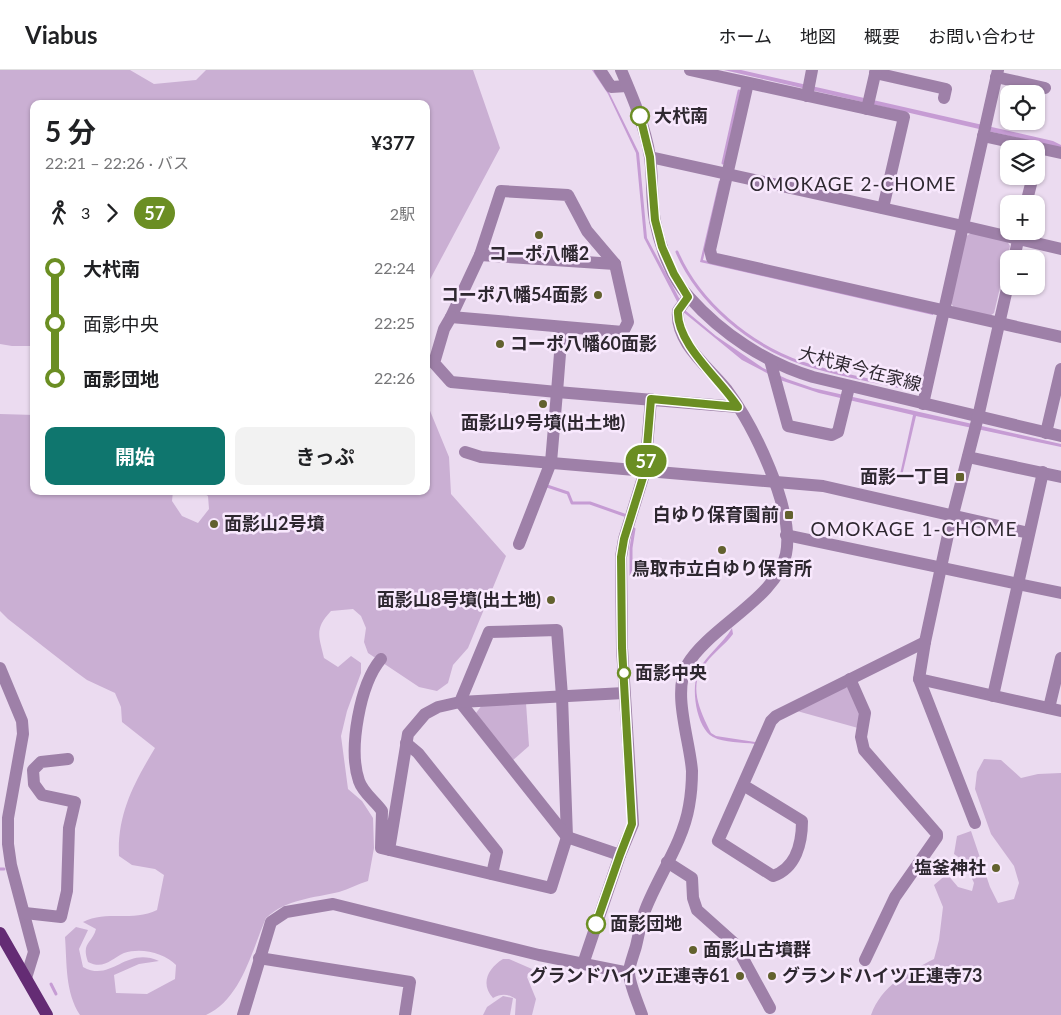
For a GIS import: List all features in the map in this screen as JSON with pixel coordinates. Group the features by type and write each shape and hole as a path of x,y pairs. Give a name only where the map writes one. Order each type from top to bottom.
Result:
{"main road":[{"path":"0,933 48,1015"}],"street":[{"path":"600,70 611,87 627,86"},
{"name":"大杙東今在家線","path":"621,70 640,116 650,157 655,220 662,247 674,274 688,297 734,338 770,360 847,394 923,404 1061,436"},
{"path":"690,70 704,71 748,83 904,117 883,208"},
{"path":"807,96 812,70"},
{"path":"867,109 875,71 946,89 944,98"},
{"path":"923,404 997,74 1035,85"},
{"path":"748,83 710,250 712,258 1061,337"},
{"path":"983,136 1000,142"},
{"path":"1045,154 1061,153"},
{"path":"650,157 963,226 1000,232"},
{"path":"452,317 622,332 628,322 616,264 587,231 568,195 501,190 480,255 452,317 444,330 434,363 451,382 738,407"},
{"path":"1034,240 1061,249"},
{"path":"480,255 616,264"},
{"path":"975,823 919,679 941,567 1006,295"},
{"path":"642,1015 629,974 645,910 689,807 692,771 682,691 686,667 698,650 769,585 786,554 787,527 775,483 757,439 738,407 682,332 678,311 688,297"},
{"path":"519,544 551,462 562,328"},
{"path":"770,360 788,426 832,435 838,432 847,394"},
{"path":"1046,433 1061,369"},
{"path":"583,964 632,824 624,693 621,557 624,539 645,471 651,399"},
{"path":"465,452 480,456 823,486 1029,533"},
{"path":"968,457 1061,477"},
{"path":"993,696 1043,472"},
{"path":"786,535 1061,593"},
{"path":"381,659 372,670 358,720 355,767 359,783 382,811 381,848 551,888 567,837 562,696 557,630 489,632 460,702"},
{"path":"743,785 802,821 802,838 797,853 782,872 773,876 718,841 771,721 776,716 925,642"},
{"path":"919,679 1055,710 1061,658"},
{"path":"0,668 22,721 23,734 8,818 8,844 11,865 34,952 26,978"},
{"path":"850,679 865,713 861,737 864,750 937,837 895,897 865,960"},
{"path":"389,850 408,734 425,714 438,707 460,702 624,693"},
{"path":"460,702 567,837 620,855"},
{"path":"406,743 418,753 498,852 492,874"},
{"path":"25,913 61,917 67,891 68,836 75,802 42,795 34,784 34,772 37,764 41,762 68,759"},
{"path":"16,768 34,772"},
{"path":"667,862 692,878 693,898 697,910 735,944 770,1008"},
{"path":"243,1015 271,922 286,912 333,904 539,955 629,974"},
{"path":"260,958 410,982 405,1015"}],"shaded area":[{"path":"0,70 130,70 154,84 196,80 206,70 473,70 500,148 430,279 430,100 30,100 30,346 0,344"},
{"path":"592,70 596,70 603,80 639,153 647,238 686,311 716,336 763,368 813,388 1061,444 1061,447 916,416 901,480 899,479 913,415 819,393 780,380 742,360 682,311 644,238 636,153 608,94"},
{"path":"724,70 741,70 1053,141 1061,145 1061,148 1045,144 1045,140 1026,140"},
{"path":"719,181 721,181 703,260 933,313 933,315 700,262"},
{"path":"971,233 1007,241 1010,246 1009,250 1000,250 1000,288 994,313 990,316 954,308 951,303 965,237"},
{"path":"430,411 449,457 451,494 506,556 468,648 453,665 448,683 437,691 419,687 368,653 364,642 366,628 361,616 353,609 331,611 322,623 319,633 324,658 338,667 351,656 361,663 361,673 347,711 341,736 348,789 362,801 373,818 374,848 368,881 339,892 291,903 266,918 237,986 218,1008 206,1015 80,1015 69,987 65,937 76,927 88,930 79,949 83,967 93,971 102,971 137,958 159,961 139,964 114,975 116,993 147,994 175,979 176,965 166,957 152,952 131,951 99,965 88,962 86,947 96,929 83,922 101,917 139,915 157,910 164,875 155,869 132,865 119,856 121,826 128,799 155,748 122,722 121,707 115,693 87,680 0,611 0,414 30,415 30,495 173,495 172,501 182,516 198,523 209,509 206,495 430,495"},
{"path":"732,628 733,634 700,671 696,689 697,698 711,733 716,736 755,742 755,744 713,737 702,725 696,706 695,686 699,670"},
{"path":"845,687 852,689 860,709 858,728 797,711"},
{"path":"526,703 529,746 512,761 476,713 482,705"},
{"path":"984,759 1001,760 1021,778 1038,774 1061,773 1061,1015 871,1015 882,996 896,981 934,959 939,940 943,907 934,885 947,874 958,887 972,891 974,883 964,861 954,854 957,836 971,831 990,887 998,903 1014,899 1019,883 1014,866 991,834 975,789 977,772"},
{"path":"503,959 509,959 532,969 527,977 536,999 532,1015 515,1015 516,999 505,995 493,998 489,993 486,982 490,972"},
{"path":"503,996 513,998 510,1015 483,1015 487,1007"}],"waterway":[{"path":"723,163 739,91"},
{"path":"677,252 687,271 713,305 728,320 764,345 816,368 920,391 920,389"},
{"path":"547,486 568,493 572,503 590,503 624,515"},
{"path":"631,575 631,548 634,529"},
{"path":"51,984 56,994"}],"bus line":[{"name":"57","path":"596,924 632,824 622,648 621,557 624,539 645,471 651,399 738,407 726,389 698,356 680,328 678,311 688,297 674,274 662,247 655,220 650,157 640,116"}],"place":[{"name":"大杙南","path":"640,116"},
{"name":"コーポ八幡2","path":"539,235"},
{"name":"コーポ八幡54面影","path":"598,295"},
{"name":"コーポ八幡60面影","path":"500,344"},
{"name":"面影山9号墳(出土地)","path":"543,404"},
{"name":"面影一丁目","path":"960,477"},
{"name":"白ゆり保育園前","path":"789,515"},
{"name":"面影山2号墳","path":"214,524"},
{"name":"鳥取市立白ゆり保育所","path":"722,550"},
{"name":"面影山8号墳(出土地)","path":"551,600"},
{"name":"面影中央","path":"624,673"},
{"name":"塩釜神社","path":"996,868"},
{"name":"面影団地","path":"596,924"},
{"name":"面影山古墳群","path":"693,950"},
{"name":"グランドハイツ正連寺61","path":"740,976"},
{"name":"グランドハイツ正連寺73","path":"772,976"}],"district":[{"name":"OMOKAGE 2-CHOME","path":"853,184"},
{"name":"OMOKAGE 1-CHOME","path":"914,529"}]}
